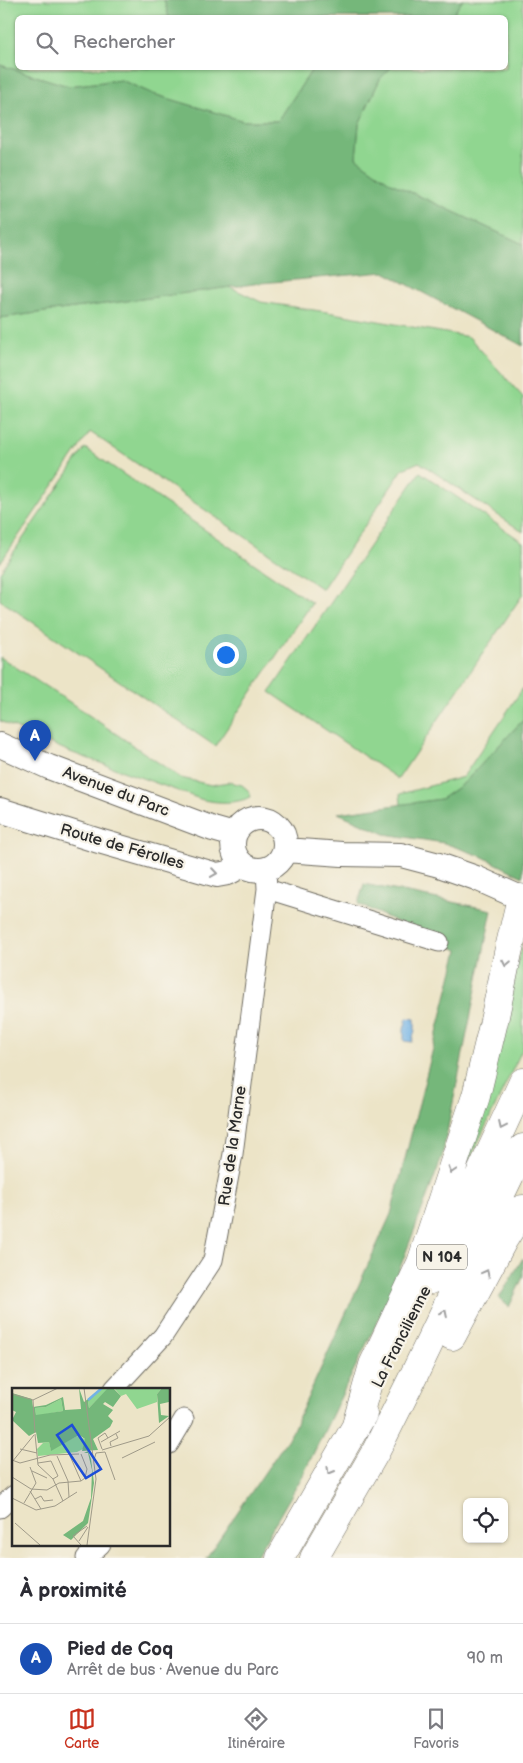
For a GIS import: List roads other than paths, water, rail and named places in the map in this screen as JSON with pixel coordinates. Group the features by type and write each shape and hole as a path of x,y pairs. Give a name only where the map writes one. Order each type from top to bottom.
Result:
{"highway":[{"path":"355,1429 373,1365 421,1263 476,1096 522,899"},
{"name":"La Francilienne","path":"280,1558 355,1429 426,1292 523,1082"},
{"name":"La Francilienne","path":"314,1558 376,1451 523,1148"},
{"path":"376,1451 406,1422 504,1239 523,1209"}],"street":[{"name":"Avenue du Parc","path":"0,745 58,771 213,829 234,834"},
{"name":"Route de Férolles","path":"0,810 218,875 228,873 243,865"},
{"path":"266,880 285,850 284,834 268,818 252,818 238,827 232,843 233,851 243,865 258,870 266,880 439,942"},
{"path":"285,850 342,854 400,855 439,865 476,878 522,899"},
{"name":"Rue de la Marne","path":"115,1388 163,1336 213,1260 233,1154 266,880"},
{"path":"170,1442 184,1419"},
{"path":"0,1508 12,1497"},
{"path":"86,1558 99,1546"}],"water":[{"path":"407,1018 415,1019 412,1042 404,1041 404,1029"}],"place":[{"name":"Pied de Coq","path":"35,761"}]}
